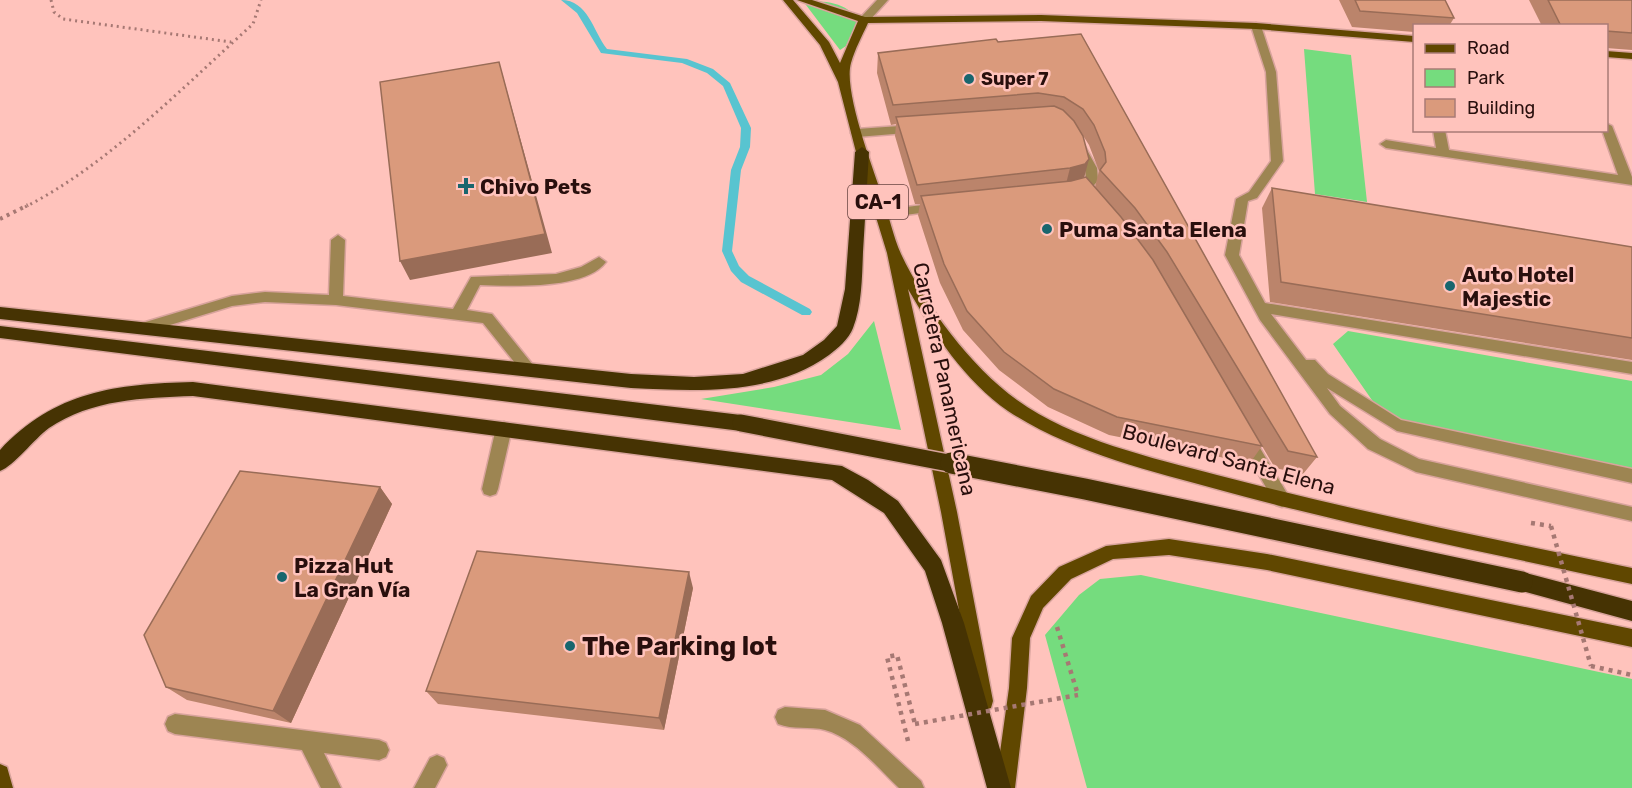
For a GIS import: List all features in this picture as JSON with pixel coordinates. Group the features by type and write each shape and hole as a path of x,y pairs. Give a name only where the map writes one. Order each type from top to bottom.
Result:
{"highway":[{"path":"0,313 664,383 724,384 762,377 809,360 830,345 845,327 853,290 862,152"},
{"path":"0,333 741,423 1085,489 1522,582 1632,611"},
{"path":"0,464 19,440 48,417 82,401 154,390 193,389 835,472 861,486 891,507 934,567 953,623 1001,788"}],"main road":[{"name":"Carretera Panamericana","path":"788,0 825,44 844,82 862,152 894,253 949,512 1001,788"},
{"path":"802,0 864,20 1041,18 1256,26 1413,39"},
{"path":"844,82 845,64 864,20"},
{"path":"1608,54 1632,56"},
{"name":"Boulevard Santa Elena","path":"894,253 935,323 960,356 995,393 1030,416 1093,444 1143,461 1282,500 1632,576"},
{"path":"1001,788 1018,688 1021,638 1037,602 1065,573 1112,551 1169,547 1267,562 1632,638"},
{"path":"0,774 3,788"}],"street":[{"path":"864,20 883,0"},
{"path":"1256,26 1271,72 1277,161 1258,196 1242,199 1232,255 1262,312 1335,411 1374,444 1416,465 1632,514"},
{"path":"857,133 922,129"},
{"path":"1065,194 1088,194 1092,180 1091,168 1070,130"},
{"path":"1608,131 1629,181"},
{"path":"1439,132 1443,151"},
{"path":"1386,144 1629,181"},
{"path":"882,214 950,206"},
{"path":"336,300 338,240"},
{"path":"457,315 476,280 532,282 569,277 586,272 599,262"},
{"path":"144,328 232,302 265,297 336,300 487,318 528,369"},
{"path":"1262,312 1632,368"},
{"path":"1262,312 1323,378 1397,425 1632,476"},
{"path":"490,489 504,428"},
{"path":"1240,428 1282,500"},
{"path":"785,717 825,720 853,732 914,788"},
{"path":"175,724 379,750"},
{"path":"308,741 331,788"},
{"path":"424,788 437,765"}],"path":[{"path":"51,0 54,12 63,19 232,42"},
{"path":"0,219 42,198 98,160 253,24 261,0"},
{"path":"1551,526 1590,666 1632,675"},
{"path":"909,744 887,657 897,655 915,724 1078,695 1062,641"}],"green space":[{"path":"803,1 819,1 842,6 853,15 857,22 846,46 840,50"},
{"path":"1304,49 1351,55 1367,202 1315,194"},
{"path":"874,321 901,430 701,399 774,387 821,375 848,354"},
{"path":"1348,331 1632,381 1632,468 1383,416 1333,344"},
{"path":"1141,575 1632,679 1632,788 1087,788 1045,635 1079,595 1100,579"}],"building":[{"path":"1355,0 1445,0 1454,18 1360,11"},
{"path":"1548,0 1632,0 1632,33 1608,31 1608,24 1560,24"},
{"path":"1081,34 1317,457 1288,451 1167,252 1135,208 1100,170 1106,162 1105,152 1094,125 1083,109 1064,97 1038,93 893,105 878,53 996,39 998,42"},
{"name":"Chivo Pets","path":"499,62 545,234 400,261 380,82"},
{"path":"1054,106 1063,110 1074,121 1083,136 1089,159 1085,164 1070,168 917,185 896,117"},
{"path":"1086,177 1121,217 1153,260 1262,446 1117,417 1054,389 1004,352 967,311 944,264 921,196 1071,181"},
{"name":"Auto Hotel Majestic","path":"1272,188 1632,247 1632,338 1281,282"},
{"name":"Pizza Hut La Gran Vía","path":"240,471 380,487 273,711 166,687 144,635"},
{"name":"The Parking lot","path":"477,551 689,572 659,718 426,691"}],"waterway":[{"path":"565,0 580,11 604,51 684,61 710,71 727,85 746,128 745,147 736,170 727,251 735,268 745,279 806,312"}],"place":[{"name":"Super 7","path":"969,79"},
{"name":"Chivo Pets","path":"466,186"},
{"name":"Puma Santa Elena","path":"1047,229"},
{"name":"Auto Hotel Majestic","path":"1450,286"},
{"name":"Pizza Hut La Gran Vía","path":"282,577"},
{"name":"The Parking lot","path":"570,646"}]}
